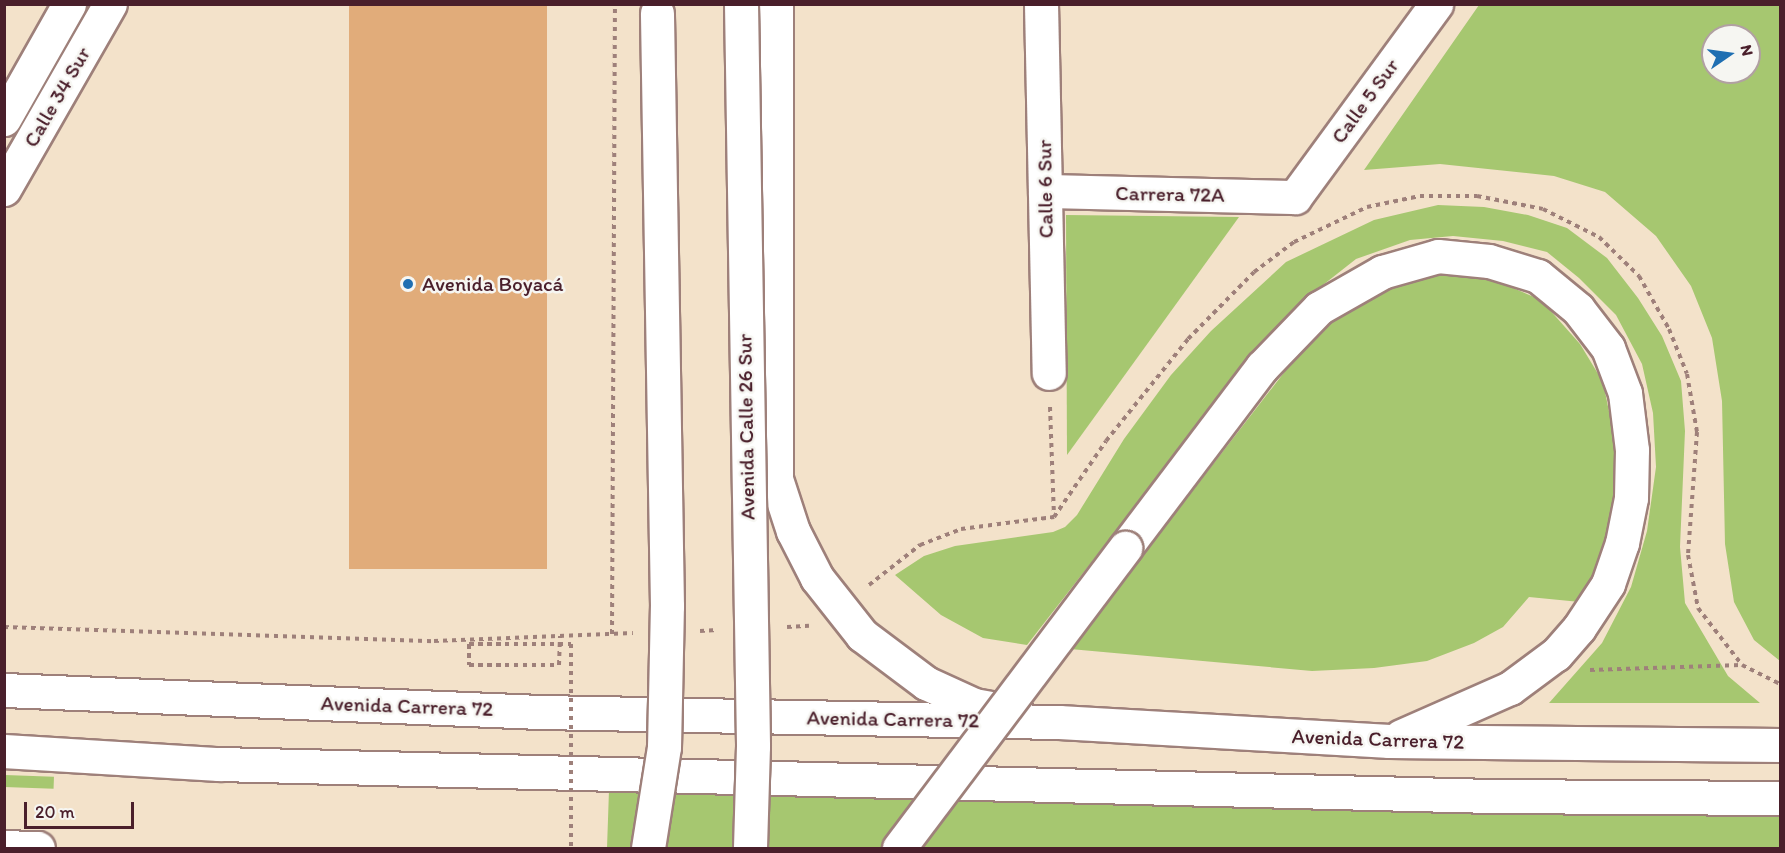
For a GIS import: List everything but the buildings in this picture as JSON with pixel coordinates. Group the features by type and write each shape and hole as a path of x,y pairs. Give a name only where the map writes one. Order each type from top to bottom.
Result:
{"main road":[{"name":"Calle 34 Sur","path":"4,119 69,4"},
{"name":"Calle 34 Sur","path":"4,189 110,4"},
{"name":"Avenida Calle 26 Sur","path":"741,4 748,683 753,746 750,849"},
{"path":"776,4 777,479 793,531 817,578 839,610 886,655 926,683 974,705 1059,722"},
{"name":"Calle 6 Sur","path":"1041,4 1048,373"},
{"name":"Calle 5 Sur","path":"1295,197 1436,4"},
{"path":"648,849 664,747 666,617 657,13"},
{"name":"Carrera 72A","path":"1045,191 1295,197"},
{"path":"899,849 1262,367 1319,308 1382,272 1438,256 1489,261 1538,276 1578,309 1608,348 1625,393 1632,450 1631,498 1622,543 1608,584 1579,628 1556,654 1510,688 1389,741"},
{"name":"Avenida Carrera 72","path":"6,690 541,712 1059,722 1389,741 1780,745"},
{"path":"4,751 219,764 1492,796 1780,798"},
{"path":"4,847 38,849"}],"path":[{"path":"612,634 615,4"},
{"path":"784,627 818,626 920,545 962,529 1054,517 1106,441 1188,339 1254,272 1294,243 1367,207 1420,196 1477,196 1543,209 1599,237 1638,276 1669,329 1687,374 1697,432 1688,555 1698,608 1718,639 1742,665 1780,684"},
{"path":"1048,373 1054,517"},
{"path":"4,627 434,641 646,633"},
{"path":"692,631 726,630"},
{"path":"560,636 560,666 469,665 469,644 571,644 571,849"},
{"path":"1579,670 1742,665"}],"green space":[{"path":"1479,5 1780,5 1780,661 1754,640 1734,602 1725,544 1722,401 1712,338 1691,286 1656,236 1605,192 1554,176 1440,164 1364,170"},
{"path":"1438,205 1484,207 1528,215 1567,228 1607,258 1638,298 1662,336 1681,381 1685,431 1680,547 1685,603 1728,676 1760,703 1549,703 1602,643 1631,587 1647,531 1656,467 1653,413 1642,364 1616,315 1579,278 1547,252 1503,241 1453,236 1410,240 1356,259 1314,292 1270,333 1027,645 983,638 941,615 895,575 924,556 955,546 1053,532 1065,527 1077,515 1124,439 1171,375 1211,331 1286,262 1374,220"},
{"path":"1066,215 1239,217 1067,455"},
{"path":"1451,273 1494,280 1541,300 1580,344 1603,382 1615,441 1615,498 1604,549 1580,602 1529,597 1503,627 1474,643 1427,661 1374,668 1312,671 1070,649 1286,370 1343,311 1402,283"},
{"path":"5,775 54,777 54,789 5,787"},
{"path":"609,790 1310,809 1780,815 1780,848 607,848"}],"place":[{"name":"Avenida Boyacá","path":"408,284"}]}
